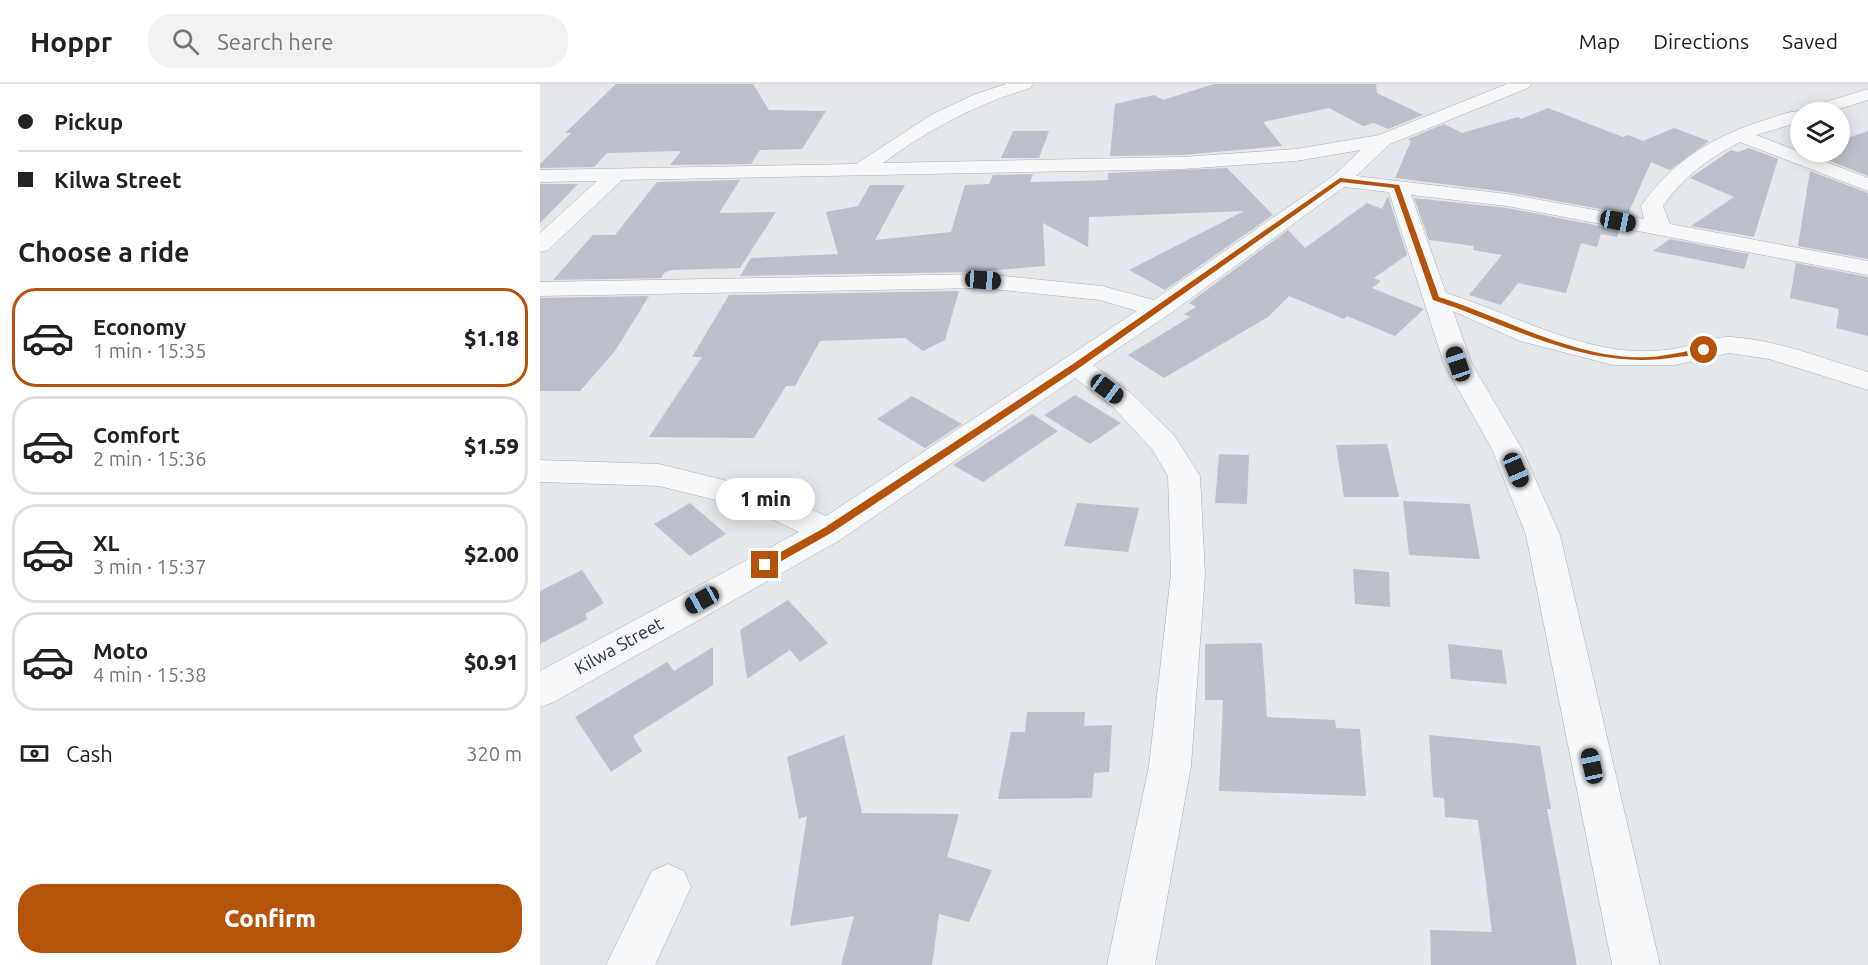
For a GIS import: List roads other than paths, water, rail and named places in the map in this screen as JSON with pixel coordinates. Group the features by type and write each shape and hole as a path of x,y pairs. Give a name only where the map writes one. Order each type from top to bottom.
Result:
{"street":[{"path":"860,170 895,143 957,109 1024,84"},
{"path":"540,176 1182,164 1296,154 1383,140 1522,84"},
{"path":"1843,102 1868,94"},
{"path":"1663,230 1655,219 1652,206 1664,187 1725,140 1790,119"},
{"path":"1738,135 1868,185"},
{"name":"Kilwa Street","path":"540,690 828,531 1159,310 1340,180 1383,140"},
{"path":"540,245 616,175"},
{"path":"1340,180 1507,200 1868,268"},
{"path":"1397,186 1458,364 1507,449 1544,535 1622,910 1636,965"},
{"path":"542,288 983,280 1102,293 1159,310"},
{"path":"1436,298 1474,310 1529,335 1613,357 1650,359 1675,357 1729,345 1773,352 1868,381"},
{"path":"1076,366 1123,401 1163,442 1184,476 1188,574 1170,766 1131,965"},
{"path":"540,471 658,475 757,499 828,531"},
{"path":"630,965 668,888"}]}
